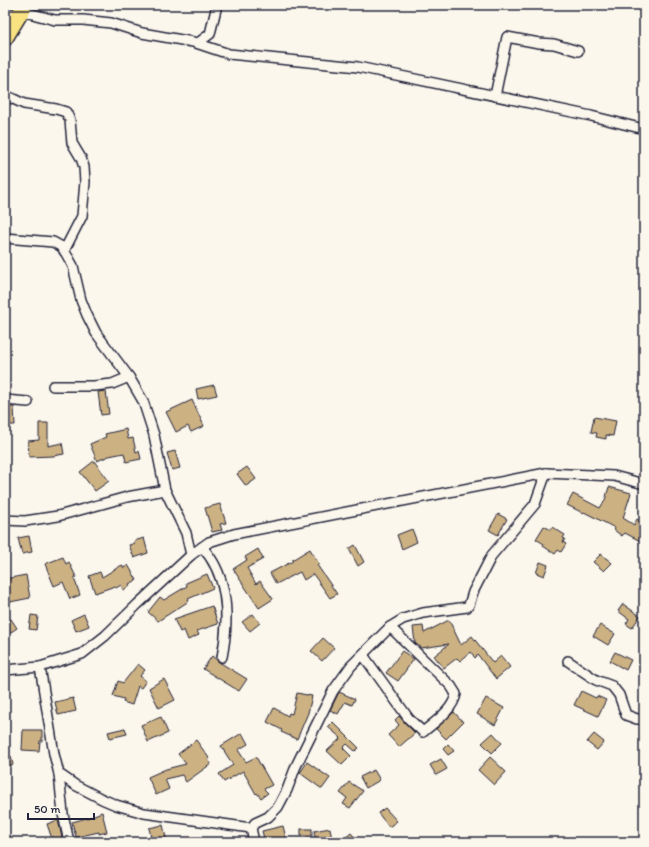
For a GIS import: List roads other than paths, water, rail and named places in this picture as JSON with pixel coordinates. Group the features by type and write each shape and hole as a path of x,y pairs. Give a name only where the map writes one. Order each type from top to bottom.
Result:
{"main road":[{"path":"5,38 17,11"}],"street":[{"path":"198,43 210,34 217,5"},
{"path":"17,11 55,20 83,20 111,23 142,33 198,43 229,54 358,67 591,116 644,129"},
{"path":"495,96 507,37 539,43 554,44 578,51"},
{"path":"5,95 24,104 66,112 70,120 72,143 81,158 84,167 85,182 82,216 64,251"},
{"path":"5,238 53,242 62,247 73,266 81,300 96,333 128,376 143,401 148,414 165,490 186,533 191,555"},
{"path":"53,386 94,386 112,384 128,376"},
{"path":"5,400 28,402"},
{"path":"251,828 255,823 268,817 278,807 287,790 296,766 333,691 351,666 390,627 403,619 423,613 467,607 492,555 535,504 546,473"},
{"path":"5,670 40,667 82,654 105,636 191,555 209,542 234,534 546,473 614,476 644,484"},
{"path":"5,520 25,521 58,516 127,497 165,490"},
{"path":"202,547 215,564 223,585 227,618 222,657"},
{"path":"363,654 409,719 419,729 423,732 441,717 454,702 456,694 451,686 390,627"},
{"path":"568,661 596,680 612,686 621,700 626,715 637,719 644,719"},
{"path":"40,667 54,754 59,774 63,814 69,842"},
{"path":"59,774 102,799 116,805 144,813 251,828"},
{"path":"251,828 254,842"}]}
